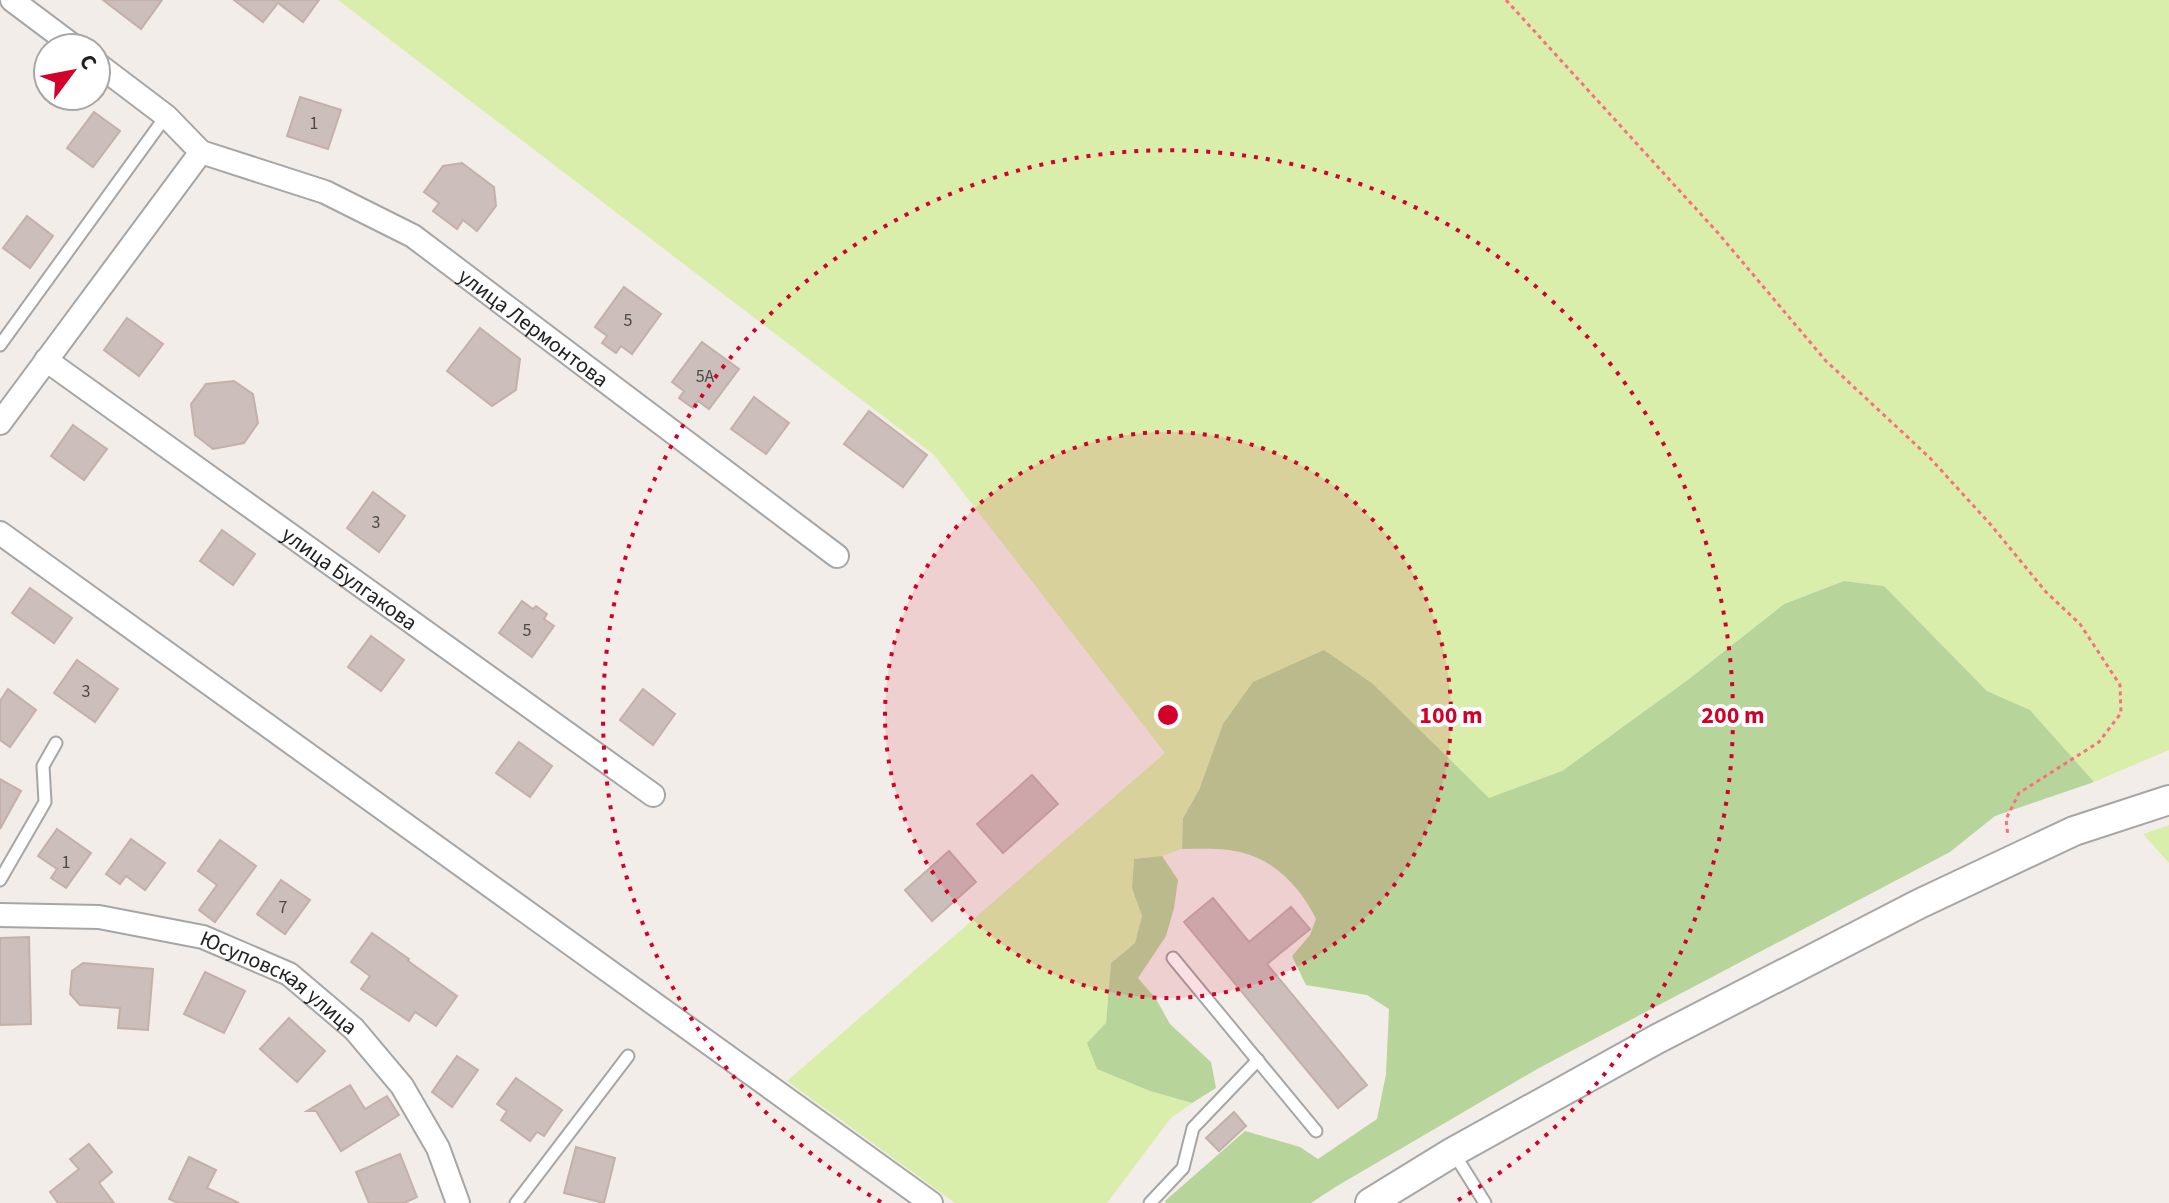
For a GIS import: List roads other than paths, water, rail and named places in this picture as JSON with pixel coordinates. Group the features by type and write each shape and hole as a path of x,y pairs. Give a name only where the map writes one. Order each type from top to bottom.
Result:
{"street":[{"path":"12,0 55,32"},
{"path":"0,423 201,152 166,116 112,75"},
{"name":"улица Лермонтова","path":"201,152 325,192 413,236 837,556"},
{"name":"улица Булгакова","path":"46,360 653,795"},
{"path":"0,533 931,1203"},
{"path":"1370,1203 1453,1152 1684,1025 1919,904 2074,831 2169,800"},
{"name":"Юсуповская улица","path":"0,915 99,917 203,937 289,974 354,1029 402,1086 438,1148 458,1203"}],"lane":[{"path":"0,345 166,116"},
{"path":"0,880 45,802 43,766 56,743"},
{"path":"1173,958 1316,1131"},
{"path":"516,1203 628,1056"},
{"path":"1150,1203 1183,1168 1193,1128 1258,1060"},
{"path":"1453,1152 1485,1203"}]}
